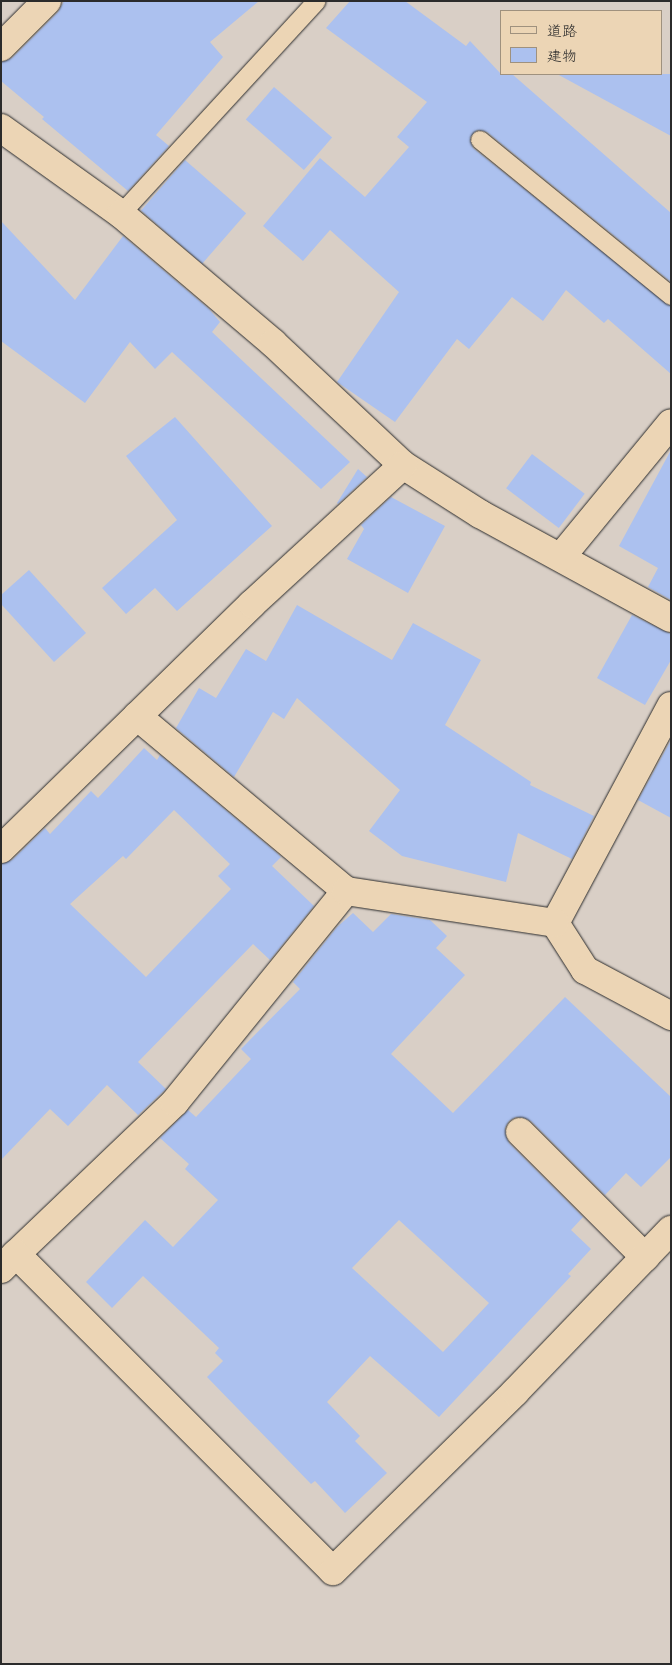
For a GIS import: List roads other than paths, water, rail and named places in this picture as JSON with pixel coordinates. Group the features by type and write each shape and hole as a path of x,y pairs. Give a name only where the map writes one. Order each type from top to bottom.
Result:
{"street":[{"path":"1,47 47,1"},
{"path":"1,128 121,214 273,343 402,465 480,514 671,618"},
{"path":"561,557 671,423"},
{"path":"1,849 137,716 402,465"},
{"path":"555,923 671,706"},
{"path":"137,716 346,891 555,923 585,970 671,1016"},
{"path":"346,891 174,1102 9,1262 332,1571 515,1392 671,1230"},
{"path":"520,1132 645,1257"}],"lane":[{"path":"121,214 317,1"},
{"path":"480,140 671,296"}]}
